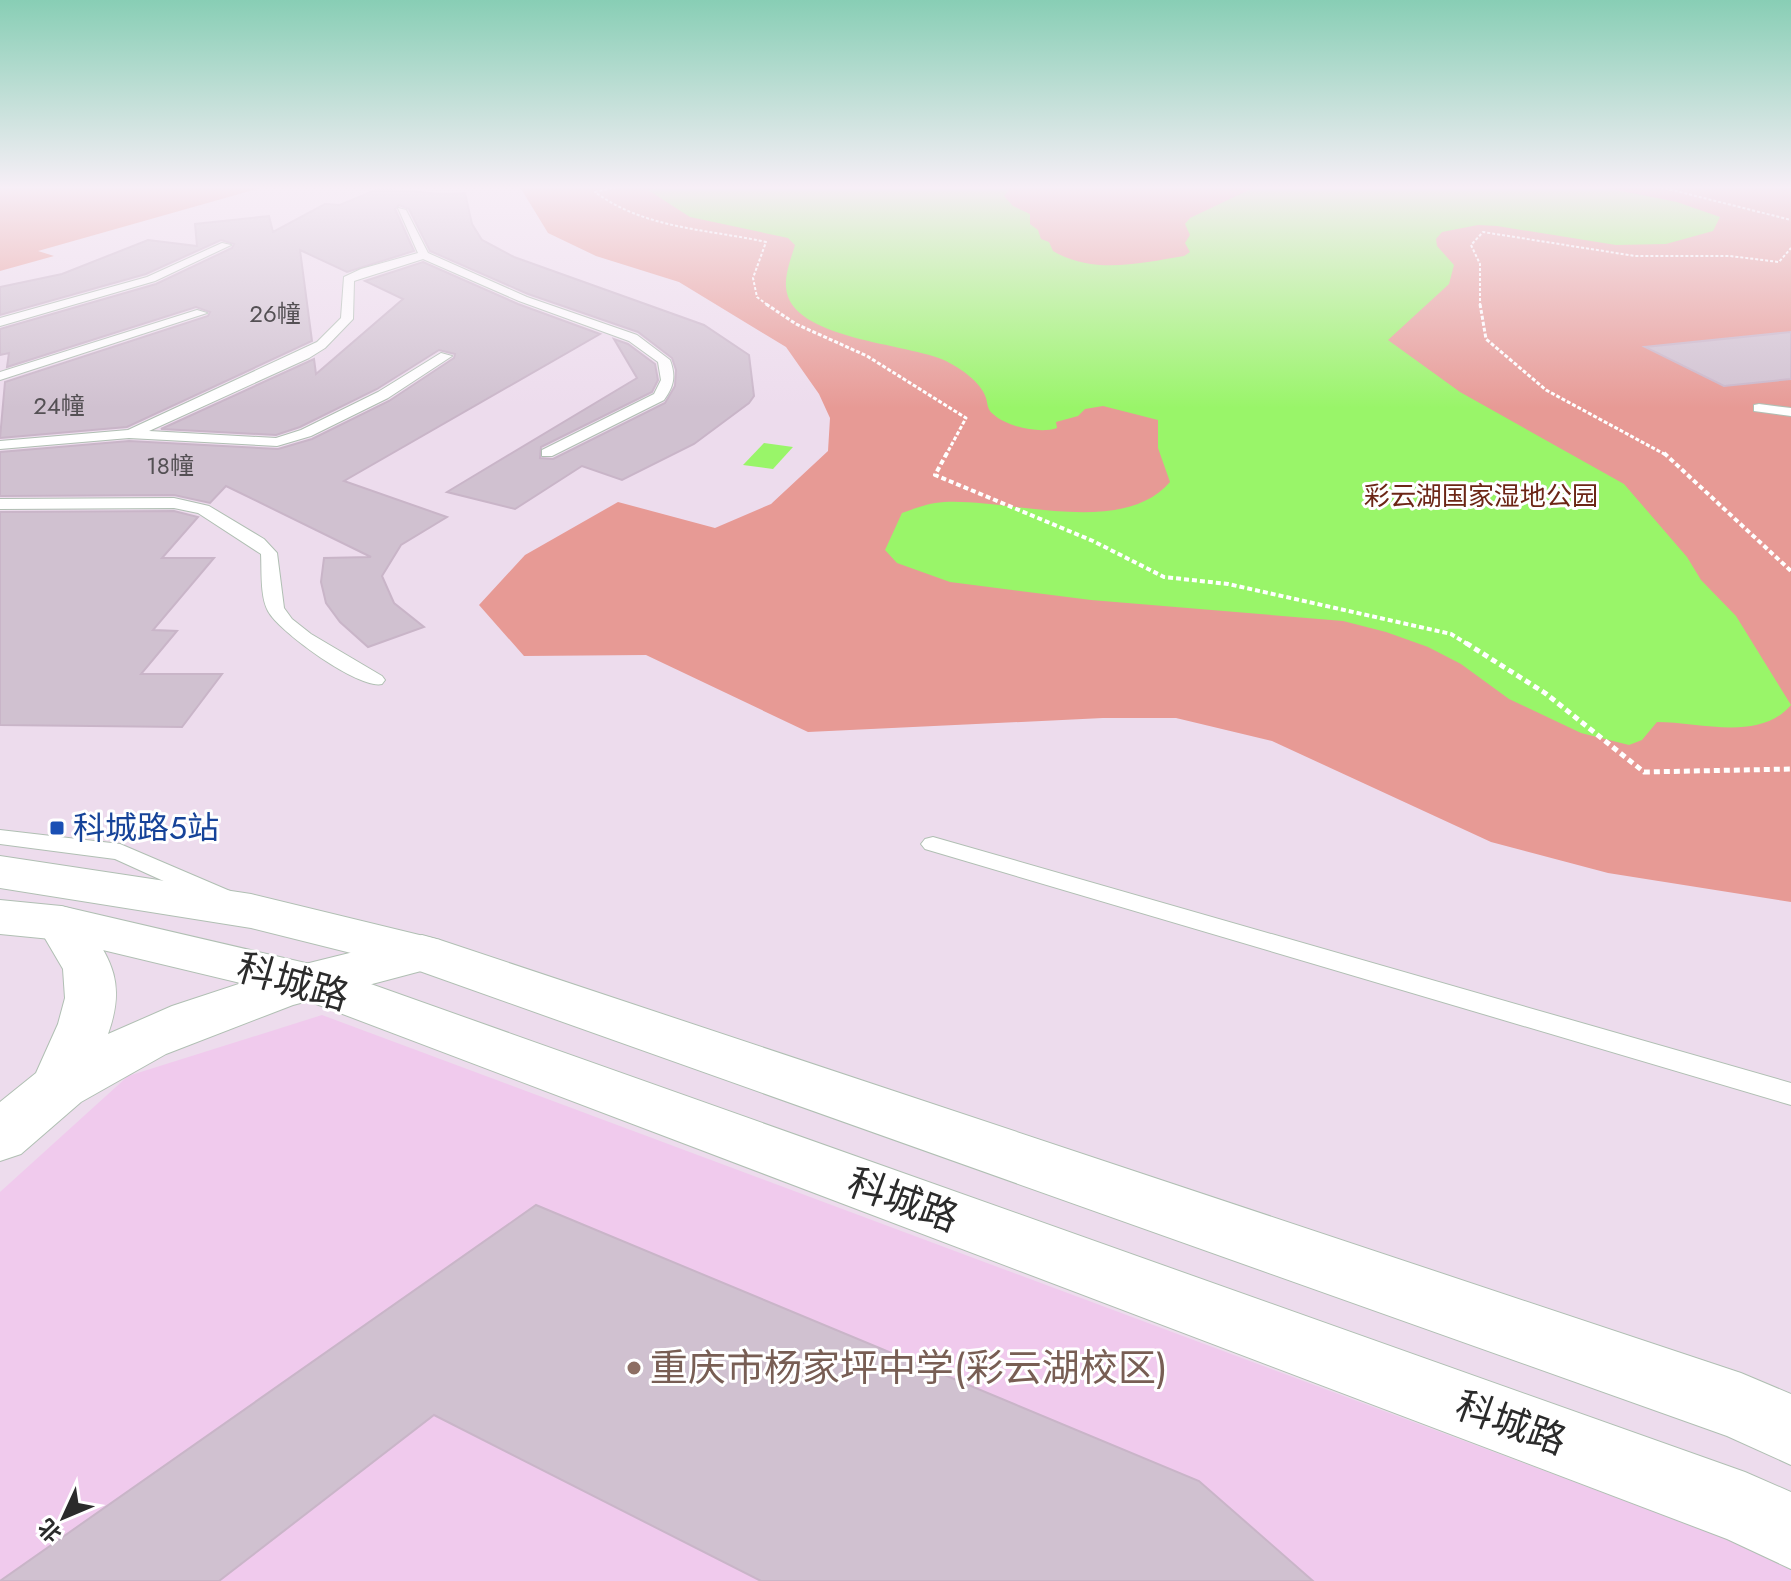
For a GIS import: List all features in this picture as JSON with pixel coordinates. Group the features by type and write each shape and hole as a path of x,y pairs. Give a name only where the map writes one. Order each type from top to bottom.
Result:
{"main road":[{"name":"科城路","path":"0,872 251,911 422,953 1741,1407 1791,1430"},
{"name":"科城路","path":"0,917 61,923 305,980 1745,1509 1791,1531"},
{"path":"58,1088 86,1018 93,984 80,953 61,923"},
{"path":"0,1137 58,1088 130,1046 192,1017 305,980 422,953"}],"lane":[{"path":"0,322 151,279 191,261"},
{"path":"129,434 321,345 347,319 348,279 403,261"},
{"path":"437,261 523,299 633,338 664,360 669,378 659,397 547,453"},
{"path":"0,376 201,313"},
{"path":"0,445 129,434 260,443 293,438 383,395 446,356"},
{"path":"1759,408 1791,412"},
{"path":"0,504 174,503 203,509 269,553 275,608 285,623 304,638 375,680"},
{"path":"0,837 120,852 251,911"},
{"path":"933,844 1791,1094"}],"path":[{"path":"759,261 753,278 757,297 796,324 867,356 966,418 935,475 1093,541 1164,577 1228,584 1451,634 1545,693 1644,772 1791,769"},
{"path":"1478,261 1479,297 1486,339 1546,390 1659,449 1791,571"}],"shaded area":[{"path":"790,261 1078,261 1118,265 1154,261 1450,261 1454,265 1449,284 1388,340 1460,392 1624,484 1687,557 1701,580 1736,616 1791,705 1778,716 1746,727 1657,722 1642,740 1629,745 1581,733 1509,699 1461,664 1428,647 1343,621 1091,600 950,582 897,563 885,550 902,513 928,505 970,502 1063,512 1094,512 1123,508 1149,499 1170,482 1158,448 1158,420 1103,406 1085,409 1078,416 1056,422 1057,428 1050,430 1033,430 1007,423 990,410 975,381 946,361 853,337 807,318 792,305 786,287"},
{"path":"764,443 793,447 773,469 743,465"},
{"name":"重庆市杨家坪中学(彩云湖校区)","path":"322,1015 1743,1545 1791,1569 1791,1581 0,1581 0,1192 128,1076"}],"green space":[{"path":"0,261 37,261 0,271"},
{"name":"彩云湖国家湿地公园","path":"611,261 1791,261 1791,902 1608,873 1491,842 1272,741 1176,718 1103,718 808,732 646,655 524,656 479,605 525,555 618,502 715,528 771,504 828,451 830,418 819,394 786,347 679,282"}],"building":[{"path":"95,261 175,261 146,274 0,315 0,287 62,274"},
{"path":"205,261 301,261 312,341 127,427 0,438 5,382 208,316 210,312 196,307 7,367 9,353 0,355 0,329 156,284"},
{"path":"323,261 383,261 347,272"},
{"path":"452,261 525,261 704,325 749,355 754,396 694,444 622,480 582,466 515,509 447,492 637,378 614,339 628,344 655,364 658,380 652,392 541,447 540,458 553,459 665,403 675,386 676,370 672,358 638,332 528,294"},
{"path":"423,262 518,304 600,334 344,481 447,517 401,545 382,576 394,603 424,627 368,647 340,622 326,603 321,582 324,558 371,557 226,486 210,503 174,495 0,496 0,452 129,441 278,449 312,439 389,401 454,358 455,354 439,350 377,389 300,427 276,435 161,429 314,359 316,374 403,299 365,281"},
{"path":"1791,332 1791,379 1724,386 1645,347"},
{"path":"174,511 198,517 162,558 214,558 153,630 177,631 141,674 222,674 182,727 0,725 0,512"},
{"path":"536,1205 1199,1481 1313,1581 761,1581 434,1415 219,1581 0,1581"}],"place":[{"name":"科城路5站","path":"57,828"},
{"name":"重庆市杨家坪中学(彩云湖校区)","path":"634,1368"}]}
